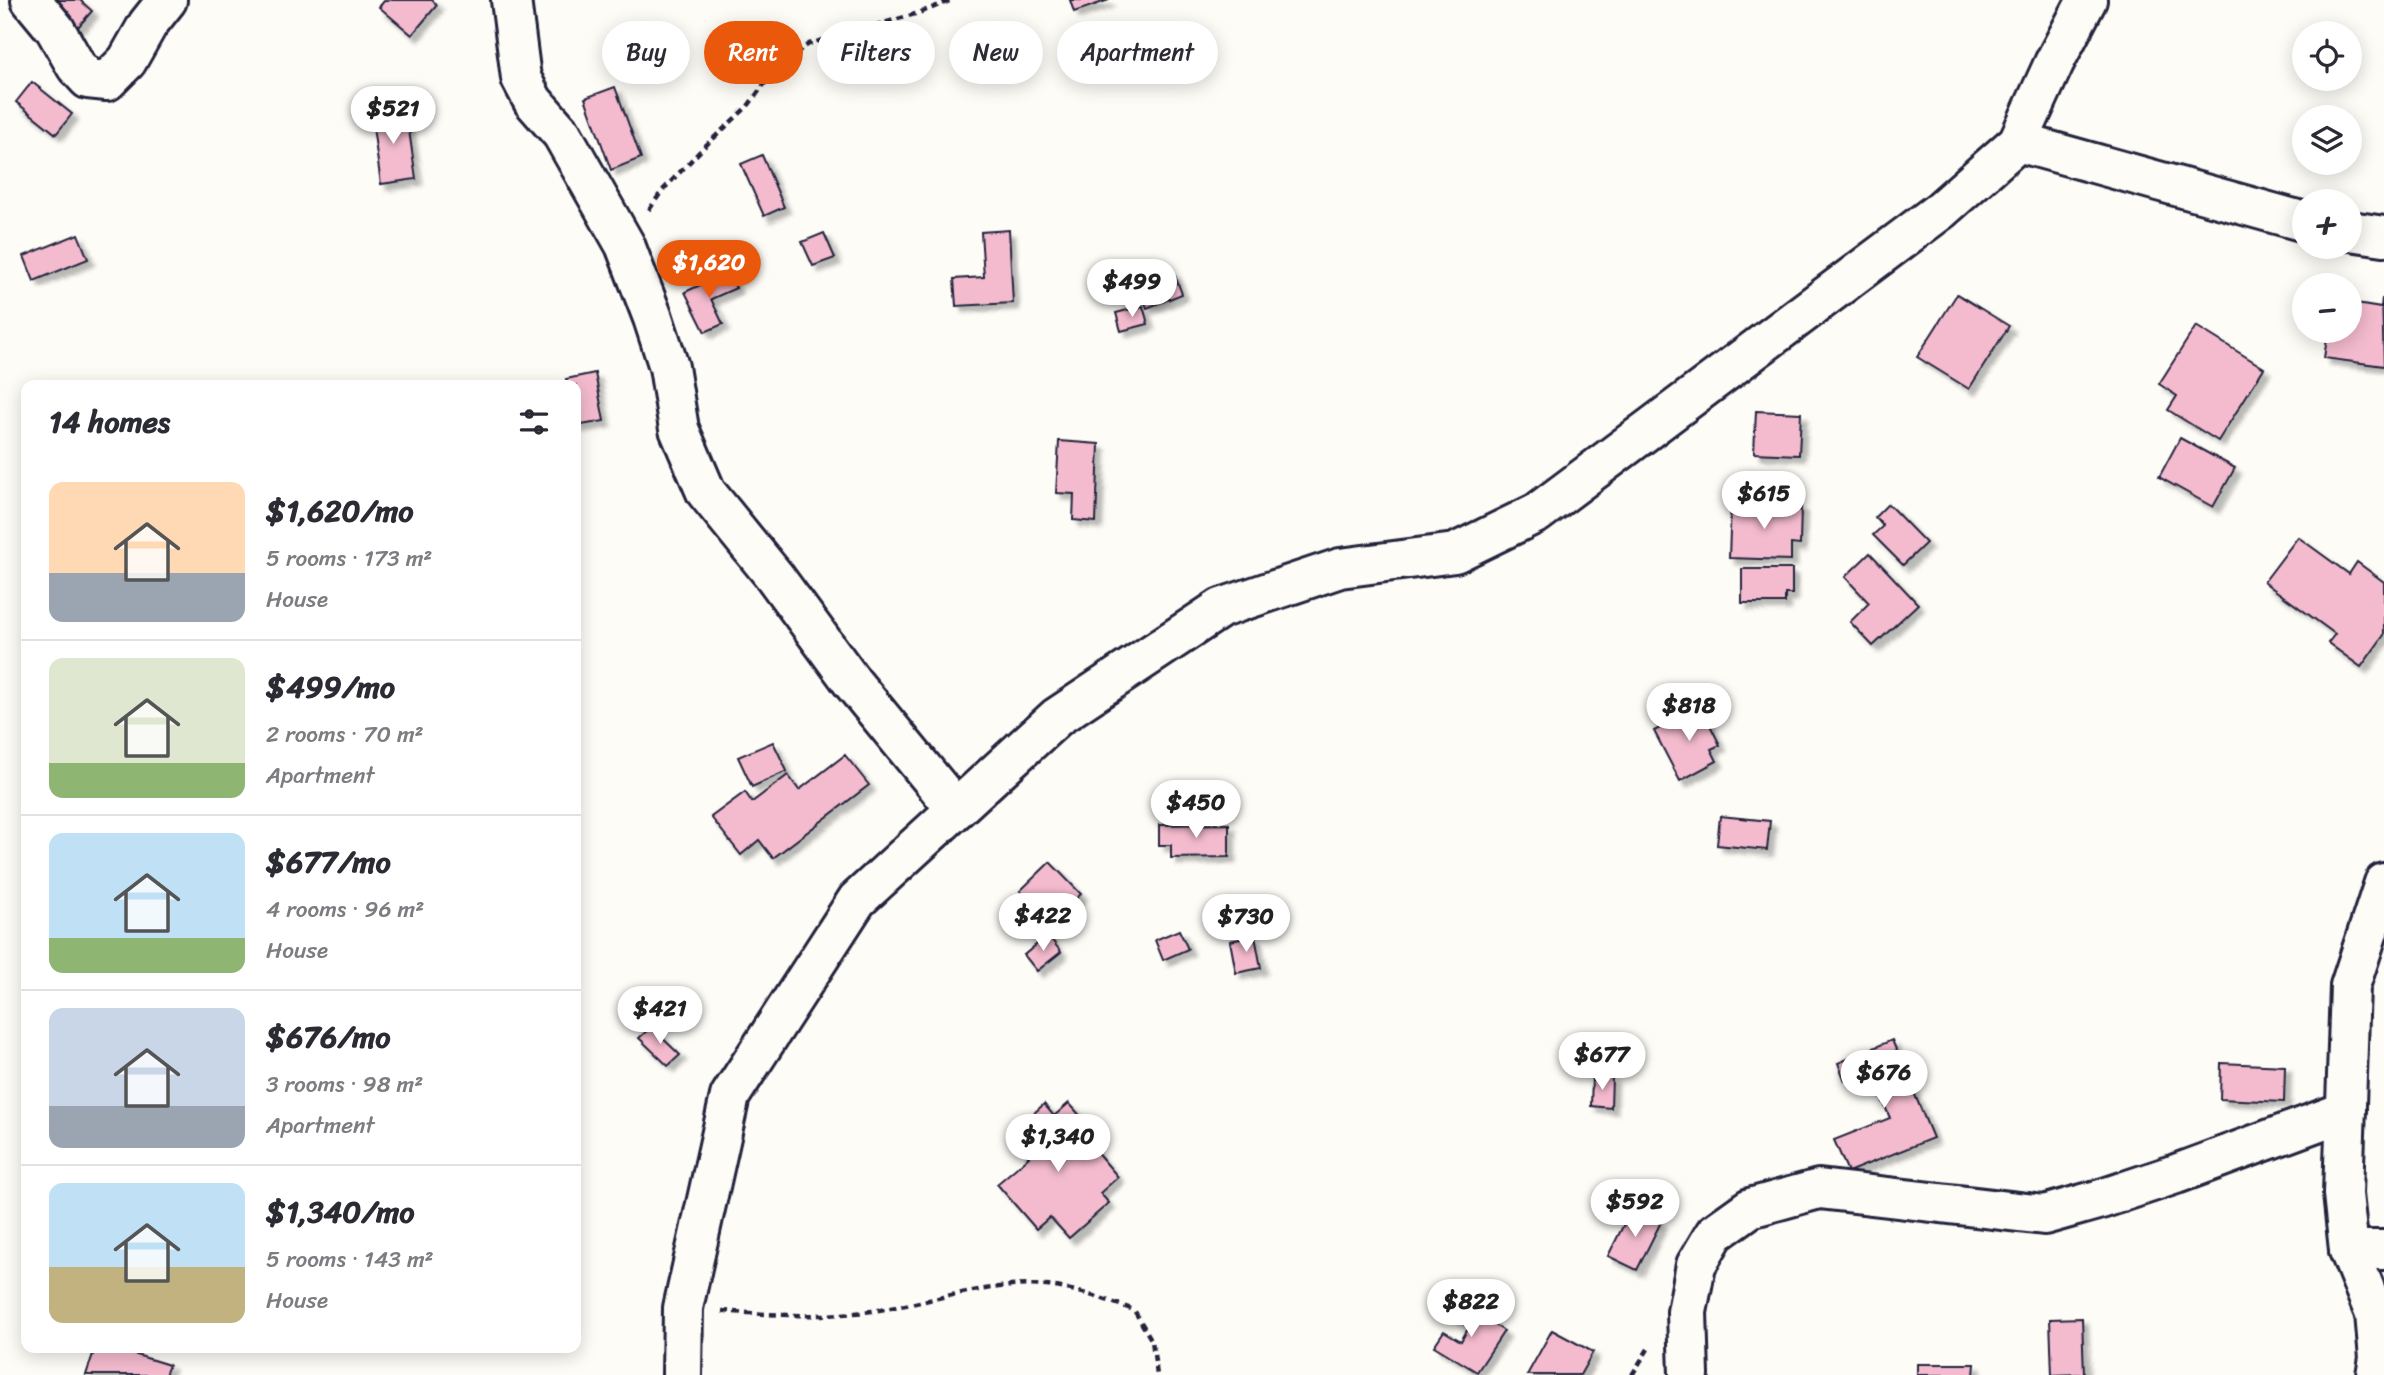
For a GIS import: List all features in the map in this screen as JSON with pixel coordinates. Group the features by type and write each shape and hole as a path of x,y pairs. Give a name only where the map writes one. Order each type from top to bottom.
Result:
{"street":[{"path":"31,0 55,29 76,66 88,79 107,81 127,61 148,24 167,0"},
{"path":"511,0 521,78 533,101 562,134 625,245 669,366 679,429 706,492 775,577 852,682 956,809"},
{"path":"682,1375 683,1308 730,1096 857,901 1057,718 1221,608 1340,568 1455,553 1537,513 1941,210 2018,142 2054,63 2087,0"},
{"path":"2018,142 2292,218"},
{"path":"2362,233 2384,236"},
{"path":"2376,1375 2379,1358 2366,1250 2343,1194 2350,986 2384,883"},
{"path":"1689,1375 1687,1312 1696,1265 1715,1233 1750,1208 1819,1189 2044,1215 2176,1174 2346,1111"}],"path":[{"path":"625,245 662,191 748,106 779,64 809,44 919,13 952,0"},
{"path":"683,1308 793,1317 871,1312 1004,1287 1046,1286 1090,1294 1134,1310 1152,1341 1157,1375"}],"building":[{"path":"46,0 80,0 92,11 78,27"},
{"path":"385,0 432,0 437,5 412,35 379,7"},
{"path":"1070,0 1109,0 1074,12"},
{"path":"32,82 72,114 56,134 16,102"},
{"path":"615,87 641,158 611,170 585,98"},
{"path":"406,109 416,179 381,184 371,113"},
{"path":"762,155 784,207 764,216 741,164"},
{"path":"1009,230 1013,303 956,306 954,279 984,277 981,232"},
{"path":"824,233 835,258 813,266 802,242"},
{"path":"78,234 88,259 34,281 24,256"},
{"path":"728,272 736,288 711,299 723,324 705,332 685,292"},
{"path":"1174,273 1182,294 1147,308 1139,287"},
{"path":"1957,294 2009,326 1969,389 1917,357"},
{"path":"2382,298 2384,366 2324,358 2326,343 2362,343 2362,305 2381,308"},
{"path":"1143,306 1148,324 1121,331 1116,313"},
{"path":"2196,326 2264,368 2218,441 2168,410 2177,396 2159,384"},
{"path":"595,373 604,421 581,425 581,380 566,379"},
{"path":"1756,411 1801,413 1799,455 1754,453"},
{"path":"2180,438 2235,468 2213,507 2159,477"},
{"path":"1059,441 1099,444 1096,522 1073,520 1074,494 1056,493"},
{"path":"1731,503 1801,506 1800,545 1791,544 1791,560 1729,558"},
{"path":"1888,504 1926,543 1903,565 1873,535 1883,526 1875,517"},
{"path":"2298,537 2349,574 2357,562 2384,582 2384,635 2361,667 2328,643 2335,634 2264,582"},
{"path":"1870,553 1918,604 1873,646 1850,622 1869,603 1845,577"},
{"path":"1742,569 1792,569 1792,594 1785,594 1785,603 1742,603"},
{"path":"1701,707 1720,745 1711,749 1717,761 1680,781 1654,731"},
{"path":"773,742 787,771 752,787 738,757"},
{"path":"845,755 869,785 773,858 759,840 741,855 711,817 745,792 752,802 788,775 799,790"},
{"path":"1720,816 1770,821 1767,850 1717,845"},
{"path":"1229,824 1229,857 1171,858 1171,845 1159,845 1159,825"},
{"path":"1050,862 1081,894 1052,922 1020,891"},
{"path":"1179,930 1188,949 1163,960 1155,940"},
{"path":"1048,935 1061,952 1037,971 1024,955"},
{"path":"1255,936 1261,968 1236,973 1230,941"},
{"path":"651,1027 680,1055 668,1066 639,1038"},
{"path":"1892,1040 1933,1138 1848,1172 1834,1140 1890,1118 1870,1071 1845,1081 1838,1063"},
{"path":"2221,1063 2285,1066 2284,1102 2220,1099"},
{"path":"1592,1077 1612,1077 1611,1108 1591,1106"},
{"path":"1069,1103 1083,1119 1067,1134 1081,1150 1089,1143 1118,1177 1100,1193 1109,1203 1069,1238 1050,1217 1036,1229 997,1184 1029,1157 1020,1148 1033,1137 1022,1124 1044,1104 1054,1116"},
{"path":"1632,1208 1661,1222 1637,1270 1608,1256"},
{"path":"1462,1304 1504,1331 1477,1372 1434,1346 1444,1331 1461,1341 1469,1327 1453,1317"},
{"path":"2082,1318 2084,1374 2052,1375 2050,1319"},
{"path":"1552,1330 1593,1352 1580,1375 1527,1375"},
{"path":"93,1353 130,1353 169,1365 165,1375 86,1375"},
{"path":"1917,1364 1975,1364 1974,1375 1917,1375"}]}
